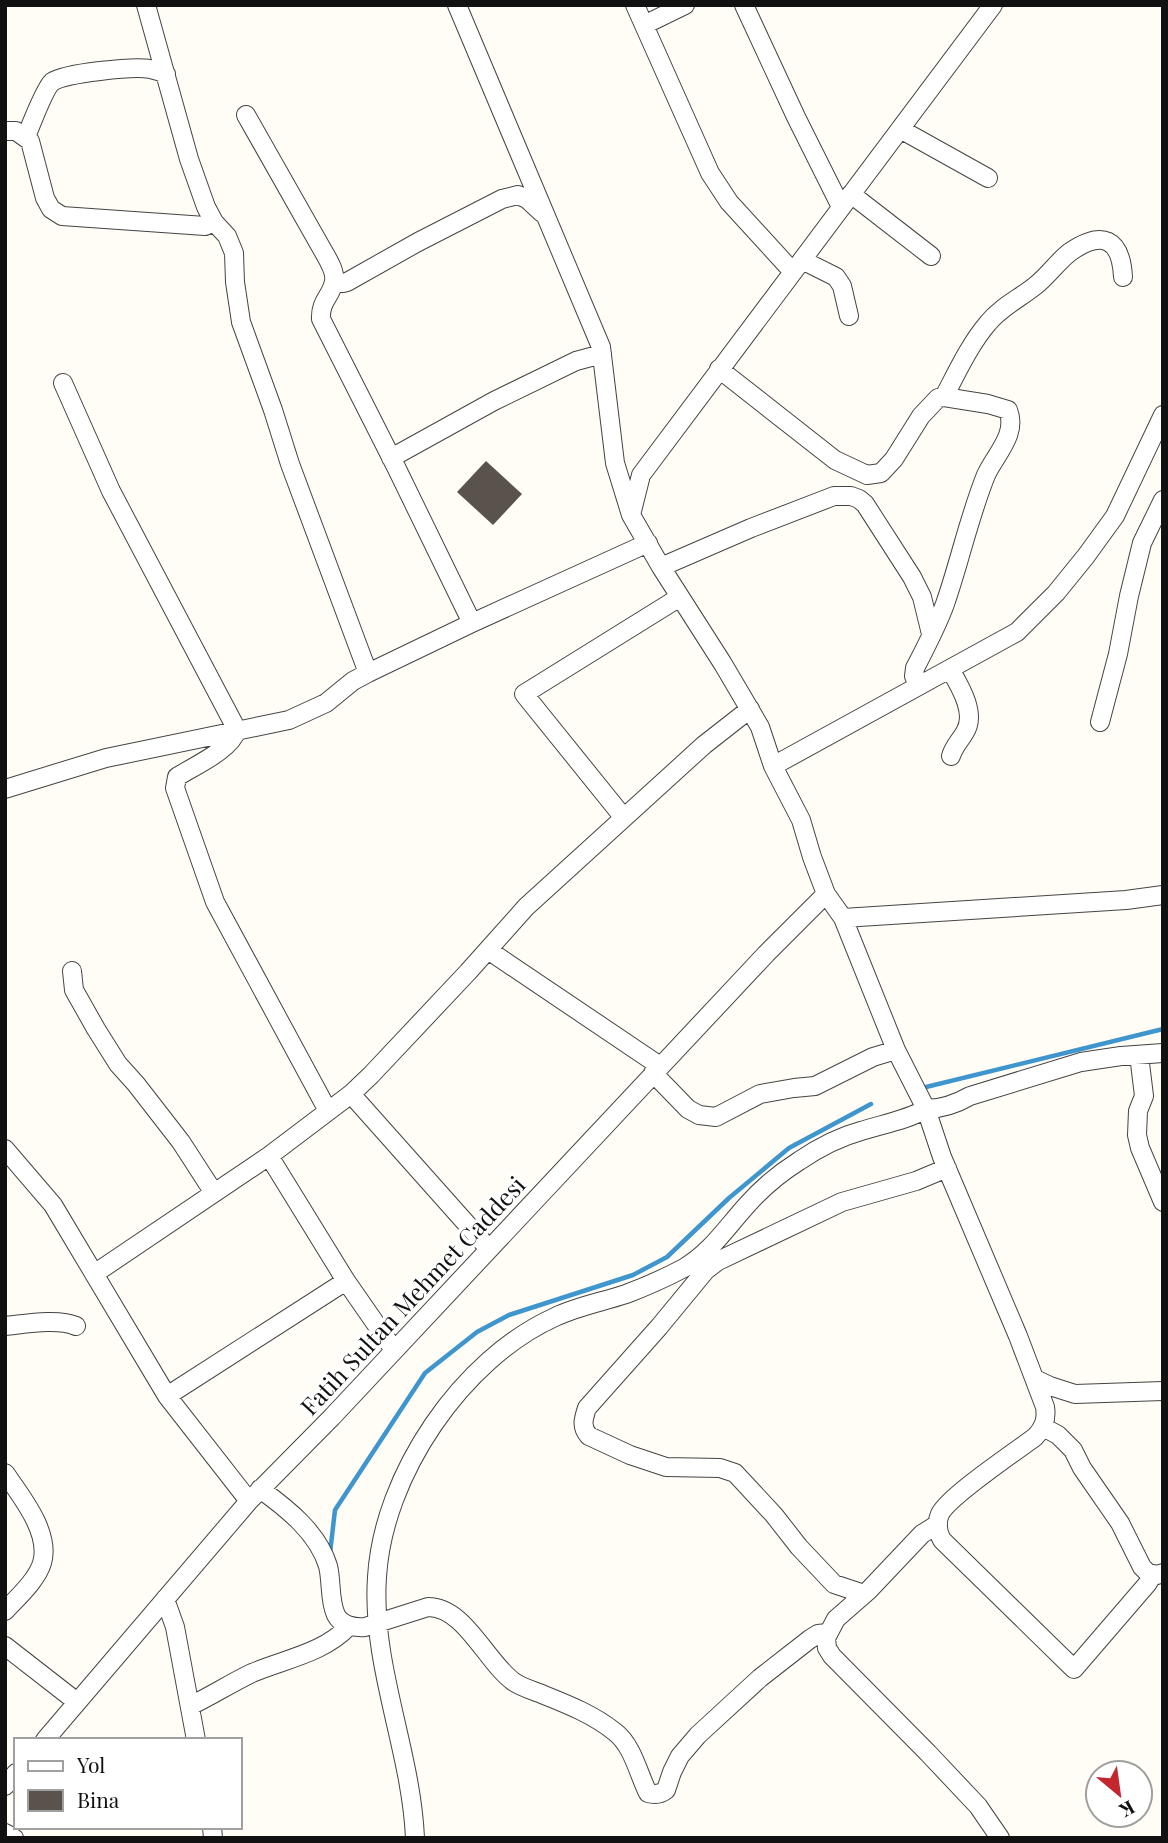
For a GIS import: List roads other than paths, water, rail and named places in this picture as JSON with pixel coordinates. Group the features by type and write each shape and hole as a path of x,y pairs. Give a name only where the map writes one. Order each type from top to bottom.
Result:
{"street":[{"path":"146,5 189,159 206,207 234,253 241,322 290,464 368,673"},
{"path":"457,5 601,347 615,463 631,515 760,727 773,766 801,820 826,894 843,918 896,1050 926,1109 947,1168 1045,1407 1043,1427 1035,1437 942,1510 938,1524 942,1540 1074,1669 1158,1574"},
{"path":"635,5 710,173 729,202 775,254 797,266 836,277 842,286 849,316"},
{"path":"644,25 685,5"},
{"path":"744,5 796,117 846,201 931,256"},
{"path":"631,515 642,475 993,5"},
{"path":"26,137 46,89 58,79 108,70 149,68 166,74"},
{"path":"246,115 333,271 334,283 324,300 321,319 472,623"},
{"path":"900,129 988,178"},
{"path":"5,131 16,131 30,141 45,198 51,209 62,216 205,226 214,222"},
{"path":"334,283 343,284 418,242 511,196 527,198 547,218"},
{"path":"944,397 989,322 1038,284 1070,253 1092,241 1104,240 1119,251 1123,276"},
{"path":"391,458 494,401 576,361 602,354"},
{"path":"719,369 835,460 867,475 881,473 894,459 921,416 935,400 944,397 1008,410 1008,434 978,496 944,606 915,668 914,676 918,686"},
{"path":"63,383 111,491 237,730 235,739 225,747 177,777 175,788 215,902 328,1111"},
{"path":"773,766 1017,632 1056,593 1087,556 1115,516 1163,415"},
{"path":"661,567 834,496 851,496 865,504 912,577 922,597 932,634"},
{"path":"1100,722 1142,542 1163,500"},
{"path":"5,789 106,758 289,720 326,703 352,681 368,673 648,543"},
{"path":"624,818 524,694 680,597"},
{"path":"950,668 969,713 965,734 954,747 951,756"},
{"path":"94,1274 269,1156 351,1094 526,907 705,745 750,709"},
{"name":"Fatih Sultan Mehmet Caddesi","path":"47,1738 255,1495 766,954 826,894"},
{"path":"843,918 1126,900 1163,895"},
{"path":"488,950 657,1069 688,1109 699,1115 716,1117 760,1094 815,1086 873,1057 896,1050"},
{"path":"72,971 74,990 118,1064 181,1142 214,1193"},
{"path":"415,1838 407,1770 393,1718 379,1645 376,1589 379,1555 386,1521 408,1467 432,1428 461,1390 495,1356 552,1318 628,1293 696,1260 723,1236 748,1204 764,1189 817,1150 926,1109 939,1109 956,1104 970,1096 1081,1062 1163,1053"},
{"path":"1139,1055 1144,1096 1138,1111 1137,1135 1163,1202"},
{"path":"351,1094 489,1249"},
{"path":"5,1149 52,1205 167,1396 255,1495 291,1513 318,1544 328,1567 337,1616 349,1626 378,1623 428,1607 437,1607 450,1613 498,1668 516,1684 585,1712 617,1733 626,1745 648,1793 653,1794 666,1790 671,1772 680,1756 698,1735 760,1678 810,1639 827,1633"},
{"path":"269,1156 346,1281 394,1350"},
{"path":"864,1594 834,1584 735,1473 720,1468 666,1466 630,1455 589,1436 582,1422 587,1408 706,1270 718,1261 842,1202 916,1181 947,1168"},
{"path":"167,1396 346,1281"},
{"path":"5,1326 60,1322 76,1326"},
{"path":"1035,1379 1075,1394 1163,1391"},
{"path":"1043,1427 1058,1435 1073,1450 1082,1468 1120,1523 1142,1567 1149,1574 1158,1574"},
{"path":"5,1473 34,1516 43,1552 42,1563 31,1583 5,1611"},
{"path":"938,1524 922,1534 836,1619 827,1633 827,1647 832,1656 970,1797 1000,1838"},
{"path":"165,1599 175,1627 196,1738"},
{"path":"190,1706 252,1674 327,1644 349,1626"},
{"path":"6,1649 77,1702"},
{"path":"5,1833 14,1838"}],"waterway":[{"path":"922,1088 1163,1029"},
{"path":"330,1553 335,1510 425,1373 477,1332 509,1315 633,1275 667,1257 729,1198 789,1148 871,1104"}]}
